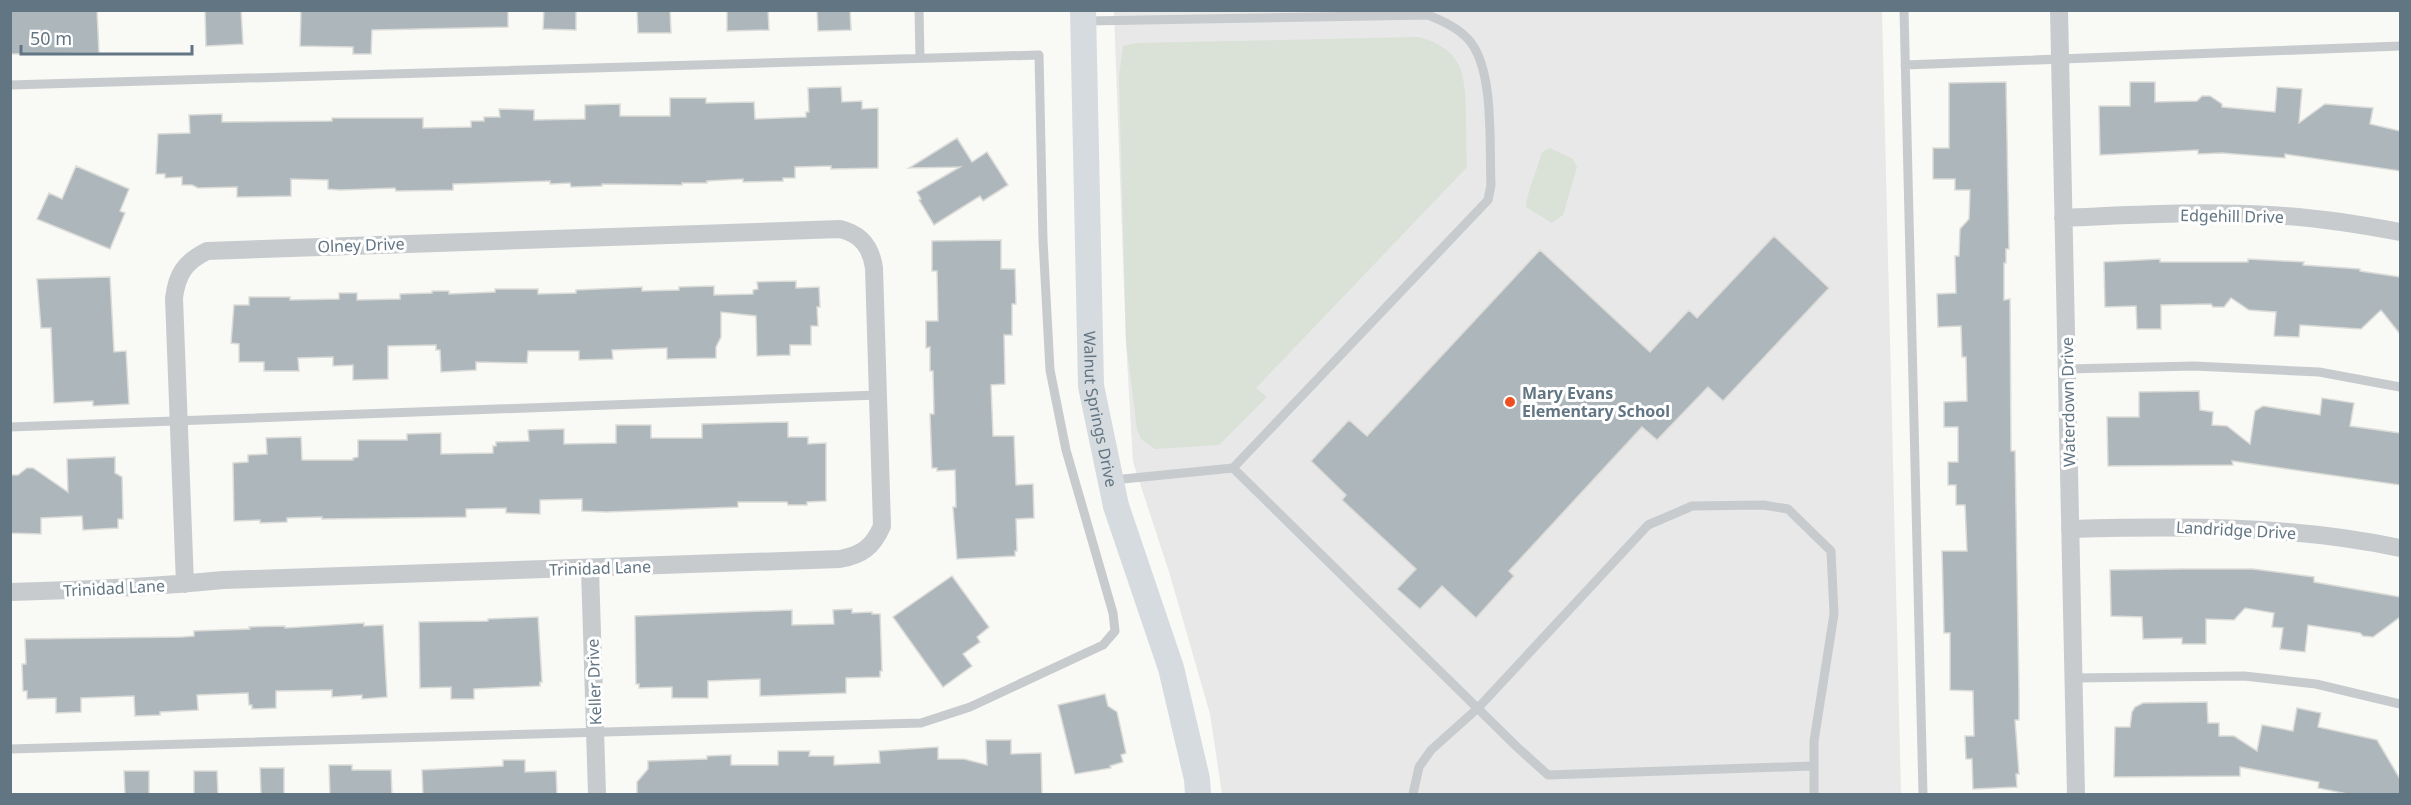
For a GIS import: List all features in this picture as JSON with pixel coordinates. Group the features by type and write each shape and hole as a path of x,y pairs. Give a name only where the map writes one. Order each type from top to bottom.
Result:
{"street":[{"name":"Waterdown Drive","path":"2059,10 2076,795"},
{"name":"Walnut Springs Drive","path":"1083,16 1091,386 1116,506 1171,668 1197,779 1198,795"},
{"name":"Edgehill Drive","path":"2063,218 2166,214 2269,215 2369,226 2400,232"},
{"name":"Olney Drive","path":"185,584 174,298 176,283 182,269 193,258 207,251 840,229 860,238"},
{"name":"Trinidad Lane","path":"10,592 143,588 223,580 590,569 840,559 854,556 867,550 876,539 882,526 874,268 873,257 860,238"},
{"name":"Landridge Drive","path":"2070,529 2155,526 2256,528 2352,538 2400,548"},
{"name":"Keller Drive","path":"590,569 597,795"}],"lane":[{"path":"919,10 920,58"},
{"path":"1904,10 1923,795"},
{"path":"1083,16 1428,15 1450,25 1468,39 1480,60 1487,85 1491,185 1488,200 1233,468 1111,480"},
{"path":"1905,65 2400,46"},
{"path":"10,85 1039,55 1043,240 1050,370 1066,450 1113,613 1115,631 1103,645 970,707 921,723 10,748"},
{"path":"2067,369 2194,366 2319,372 2400,387"},
{"path":"10,427 878,395"},
{"path":"1233,468 1542,772 1548,775 1813,766"},
{"path":"1413,795 1419,767 1431,750 1479,708 1648,525 1692,506 1763,505 1788,509 1831,551 1834,614 1814,741 1814,795"},
{"path":"2074,678 2244,676 2316,684 2400,704"}],"shaded area":[{"name":"Mary Evans Elementary School","path":"1114,11 1882,11 1901,794 1222,794 1210,714 1170,575 1133,462 1126,342"},
{"path":"1419,37 1445,49 1459,65 1464,86 1467,167 1256,388 1267,397 1219,445 1155,449 1141,439 1137,429 1126,342 1119,76 1123,46 1137,43"},
{"path":"1550,148 1573,159 1577,167 1563,215 1552,223 1526,207 1542,152"}],"building":[{"path":"10,10 97,10 99,53 10,54"},
{"path":"205,10 241,10 243,44 206,46"},
{"path":"301,10 508,10 508,27 372,30 371,54 353,54 353,47 300,46"},
{"path":"544,10 576,10 576,30 543,29"},
{"path":"637,10 670,10 671,33 638,33"},
{"path":"727,10 768,10 769,30 727,31"},
{"path":"817,10 850,10 851,30 818,31"},
{"path":"2006,82 2009,249 2006,249 2006,263 2004,263 2004,300 2010,299 2011,451 2015,451 2019,720 2015,720 2019,774 2016,774 2017,787 1973,789 1972,759 1966,759 1965,736 1974,736 1973,691 1950,690 1950,633 1944,633 1942,551 1967,551 1965,505 1956,505 1956,485 1948,485 1948,462 1958,462 1958,427 1944,427 1944,402 1967,401 1966,357 1962,357 1961,326 1938,327 1937,294 1956,293 1955,256 1959,256 1960,229 1969,219 1970,190 1955,190 1955,179 1933,179 1933,148 1949,148 1949,83"},
{"path":"2130,82 2155,82 2155,102 2197,101 2202,96 2210,96 2222,104 2222,107 2275,112 2277,87 2302,89 2299,123 2325,104 2373,108 2370,124 2400,131 2400,171 2285,154 2285,158 2222,153 2198,154 2198,150 2100,155 2099,106 2130,106"},
{"path":"841,87 842,102 862,101 862,109 878,108 878,168 795,167 795,178 783,178 783,181 743,182 743,179 682,183 682,185 602,184 602,186 571,187 570,183 550,184 550,181 453,184 453,190 396,191 395,188 340,190 328,189 328,180 291,179 291,196 237,197 237,187 198,188 192,185 182,185 182,177 165,178 165,174 156,174 158,134 190,133 189,115 222,114 222,122 332,121 332,118 423,118 423,128 471,127 471,121 484,121 484,117 500,117 499,109 534,110 534,120 585,119 585,105 620,104 620,116 670,116 670,98 706,98 706,103 754,102 755,119 806,117 806,112 809,112 808,88"},
{"path":"957,138 972,162 987,152 1008,185 983,201 980,196 934,225 919,200 921,199 917,192 960,167 909,168"},
{"path":"76,166 129,189 120,211 125,213 110,249 37,219 49,193 62,199"},
{"path":"1774,236 1829,288 1723,401 1708,387 1657,440 1642,427 1509,571 1514,576 1476,618 1442,586 1420,609 1397,589 1416,569 1342,500 1346,495 1311,461 1349,420 1367,436 1540,250 1650,352 1689,310 1697,318"},
{"path":"1001,240 1001,269 1015,269 1016,304 1012,304 1012,335 1004,335 1005,384 991,385 993,436 1014,436 1016,485 1033,484 1034,518 1016,519 1017,551 1015,551 1015,556 957,559 953,507 956,507 955,470 937,471 937,468 932,468 930,414 934,414 933,371 930,371 930,347 926,348 926,321 938,321 937,271 932,271 932,241"},
{"path":"2160,259 2160,262 2248,262 2248,259 2304,262 2303,265 2360,269 2360,271 2400,277 2400,334 2381,310 2361,329 2300,325 2299,337 2274,336 2276,312 2249,310 2231,298 2224,307 2213,307 2211,304 2161,305 2161,329 2137,329 2136,306 2105,307 2104,262"},
{"path":"110,277 114,352 126,351 129,404 93,406 93,401 54,403 51,328 41,328 37,279"},
{"path":"796,281 796,288 819,287 820,307 817,307 818,326 811,326 811,345 790,345 790,355 757,356 756,316 721,312 721,337 716,347 716,358 667,359 667,348 612,350 613,359 579,360 579,351 528,351 527,363 476,362 476,370 441,372 440,350 436,350 436,345 388,346 388,379 353,380 353,365 333,366 333,357 298,358 299,371 264,371 264,362 239,362 239,344 231,343 234,305 249,305 249,297 290,297 290,300 339,299 339,293 357,293 357,300 400,299 400,294 432,293 432,291 449,291 449,294 495,292 495,289 538,289 538,294 642,287 642,291 679,290 679,287 714,286 714,295 753,294 753,290 758,289 757,282"},
{"path":"2199,391 2200,410 2213,412 2212,425 2227,426 2250,444 2255,411 2263,406 2320,415 2322,398 2354,403 2350,426 2400,433 2400,485 2232,461 2233,465 2108,466 2107,417 2139,417 2139,392"},
{"path":"788,422 788,437 808,437 808,444 826,443 826,501 807,502 807,505 788,505 787,502 738,502 738,507 606,512 582,511 582,499 540,500 540,514 506,513 506,508 466,509 466,517 322,519 322,517 287,518 287,522 234,521 233,463 248,462 248,455 267,454 266,438 301,437 302,460 353,460 358,457 358,440 407,440 407,434 441,433 441,454 493,453 493,446 496,446 496,442 529,441 528,430 564,429 564,444 616,443 616,425 651,425 651,438 702,438 702,424"},
{"path":"115,457 115,473 122,477 123,519 118,519 118,528 83,530 82,516 41,518 41,534 10,533 10,475 18,475 27,468 33,468 68,492 67,459"},
{"path":"2253,569 2314,577 2314,582 2400,597 2400,617 2373,637 2308,625 2305,652 2280,649 2283,628 2272,627 2274,613 2245,608 2234,620 2206,619 2206,644 2182,644 2182,638 2143,639 2142,617 2111,616 2110,570"},
{"path":"952,576 989,627 977,637 980,642 963,654 972,666 943,687 893,617"},
{"path":"852,609 852,613 880,614 882,671 880,671 880,677 846,678 846,693 760,696 760,679 708,681 708,698 672,698 672,687 639,688 639,684 636,684 635,616 792,610 792,625 834,624 833,610"},
{"path":"538,617 542,682 540,686 474,689 474,699 451,699 451,687 420,688 419,622 488,621 488,619"},
{"path":"364,623 364,626 383,625 387,697 362,699 362,695 332,697 332,690 276,691 276,708 252,709 252,705 249,705 248,693 197,695 198,710 135,716 134,696 81,698 81,712 56,713 56,698 27,699 27,691 23,691 22,664 26,664 25,639 183,637 194,636 194,631"},
{"path":"1105,694 1108,706 1117,712 1126,753 1121,755 1123,762 1110,766 1111,768 1075,774 1058,705"},
{"path":"2207,702 2208,723 2219,723 2219,736 2234,736 2257,751 2262,725 2293,731 2297,708 2321,713 2318,727 2377,740 2400,779 2400,795 2352,795 2318,788 2319,782 2240,767 2240,776 2114,777 2115,727 2130,727 2135,707 2143,703"},
{"path":"986,740 1011,740 1011,754 1041,753 1042,795 637,795 637,782 648,769 648,761 707,759 707,756 731,755 731,765 778,765 778,751 810,751 809,756 834,756 834,765 880,763 879,751 938,747 938,759 964,759 987,765"},
{"path":"503,760 525,760 525,772 556,771 557,795 423,795 422,770 503,766"},
{"path":"329,765 352,765 352,770 391,770 392,795 330,795"},
{"path":"260,768 284,768 284,795 261,795"},
{"path":"124,771 149,771 149,795 125,795"},
{"path":"194,771 217,771 218,795 194,795"}],"place":[{"name":"Mary Evans Elementary School","path":"1510,402"}]}
